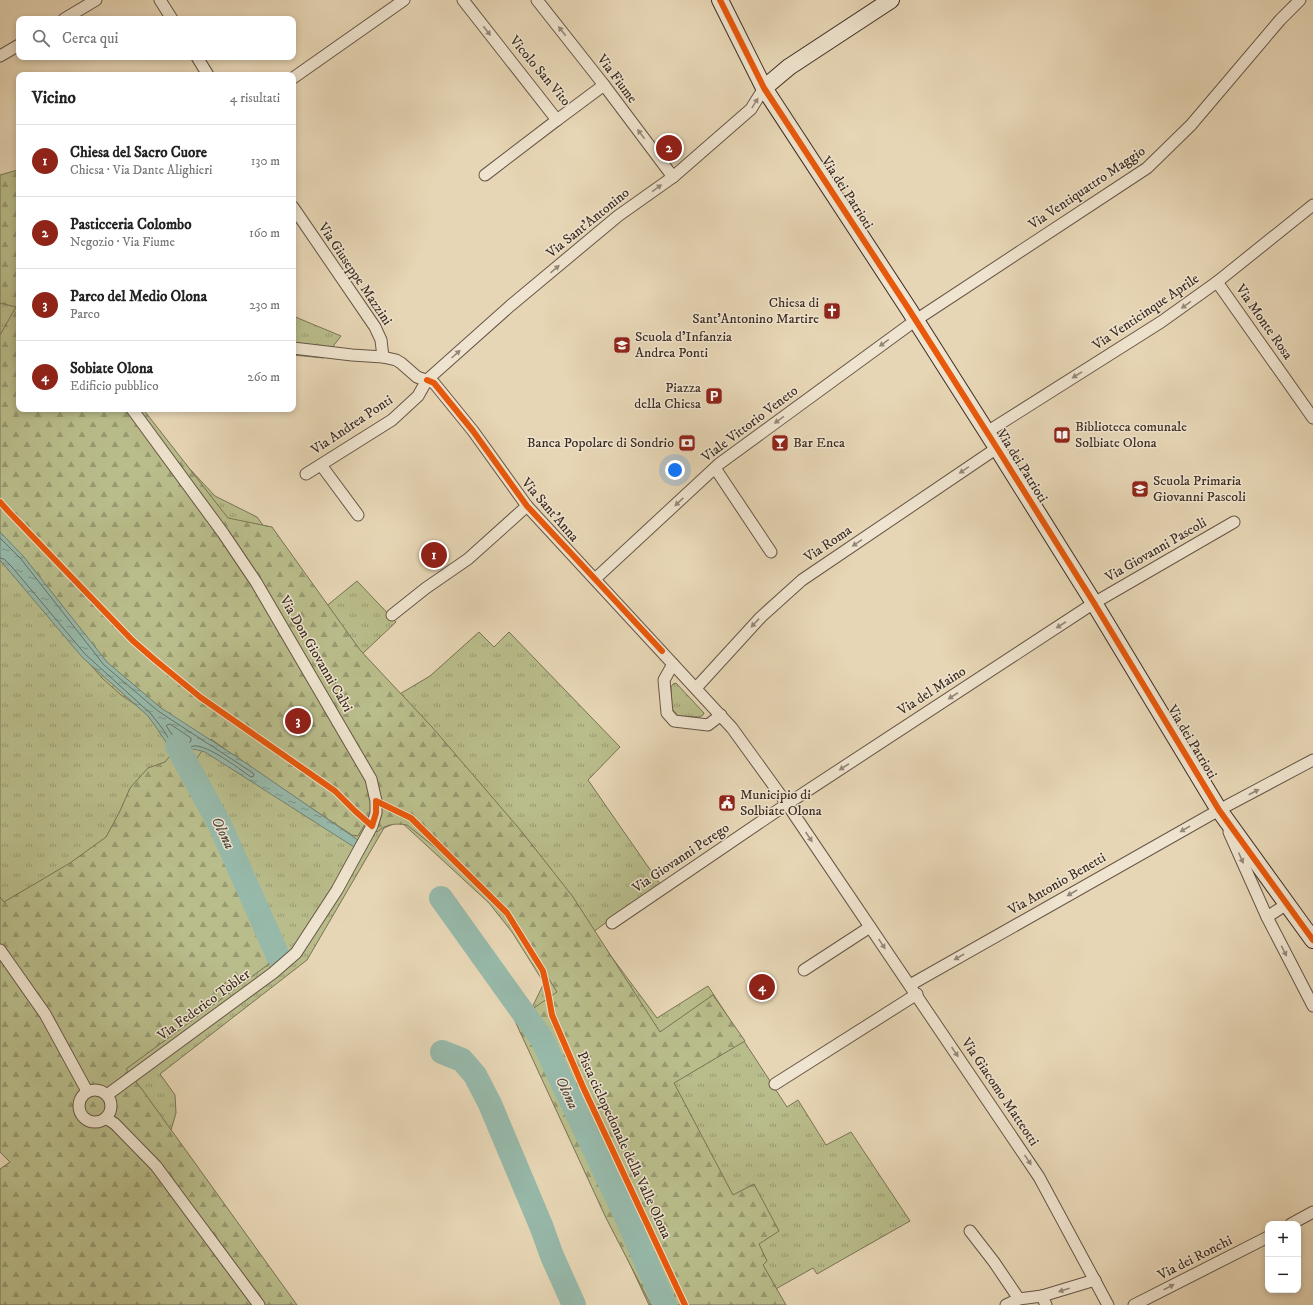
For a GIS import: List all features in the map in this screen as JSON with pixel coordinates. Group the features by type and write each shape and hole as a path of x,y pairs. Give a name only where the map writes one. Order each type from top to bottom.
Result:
{"street":[{"path":"69,16 96,0"},
{"path":"160,0 170,16"},
{"path":"296,76 404,0"},
{"name":"Vicolo San Vito","path":"463,0 557,120 604,85"},
{"name":"Via Fiume","path":"537,0 604,85 673,177"},
{"name":"Via dei Patrioti","path":"720,0 764,88 916,320 987,432 1094,603 1219,810 1313,940"},
{"path":"764,88 789,67 891,0"},
{"name":"Via Ventiquattro Maggio","path":"916,320 1147,168 1191,126 1280,20 1300,0"},
{"path":"0,56 16,47"},
{"path":"199,60 206,72"},
{"name":"Via Sant'Antonino","path":"427,380 510,306 618,216 673,177 751,109 764,88"},
{"path":"486,175 557,120"},
{"name":"Via Venticinque Aprile","path":"987,432 1155,326 1217,282 1313,205"},
{"name":"Via Giuseppe Mazzini","path":"296,212 375,327 380,340 382,357"},
{"name":"Via Monte Rosa","path":"1217,282 1313,418"},
{"name":"Viale Vittorio Veneto","path":"594,579 715,468 916,320"},
{"path":"296,348 382,357 396,360 417,377 427,380"},
{"name":"Via Andrea Ponti","path":"306,474 392,420 418,396 427,380"},
{"name":"Via Sant'Anna","path":"427,380 434,383 473,431 527,506 696,688"},
{"name":"Via Don Giovanni Calvi","path":"134,412 223,533 256,582 371,778 376,801 376,813 372,826 337,890 310,931"},
{"name":"Via Roma","path":"696,688 761,617 802,580 997,448"},
{"path":"321,465 358,515"},
{"path":"715,468 772,552"},
{"path":"392,615 426,588 468,559 527,506"},
{"name":"Via Giovanni Pascoli","path":"1094,603 1234,522"},
{"name":"Via del Maino","path":"787,804 1094,603"},
{"path":"673,664 664,680 666,713 674,721 708,725 721,715"},
{"name":"Via Giacomo Matteotti","path":"696,688 732,728 787,804 1039,1177 1108,1305"},
{"name":"Via Antonio Benetti","path":"775,1084 913,989 1219,810 1313,760"},
{"name":"Via Giovanni Perego","path":"612,923 787,804"},
{"path":"1219,810 1266,917 1313,1006"},
{"path":"1266,917 1287,904"},
{"path":"804,970 870,927"},
{"name":"Via Federico Tobler","path":"107,1095 273,973 296,953 310,931"},
{"path":"0,950 45,1014 87,1091"},
{"path":"96,1089 107,1095 110,1100 111,1107 110,1113 106,1118 100,1122 94,1123 87,1121 82,1117 78,1105 80,1099 87,1091 96,1089"},
{"path":"106,1118 115,1124 156,1166 259,1305"},
{"path":"1296,1221 1313,1212"},
{"path":"970,1232 994,1262 1018,1299"},
{"name":"Via dei Ronchi","path":"1134,1305 1265,1239"},
{"path":"1006,1305 1018,1299 1044,1301 1095,1280"}],"green space":[{"path":"16,171 16,307 0,303 0,175"},
{"path":"16,175 16,412 137,412 215,496 257,517 324,608 357,581 396,622 360,656 398,695 430,676 479,632 494,647 509,632 620,747 588,780 660,884 593,932 657,1018 708,986 787,1107 798,1100 826,1145 851,1132 910,1221 817,1274 813,1268 765,1295 770,1305 649,1305 531,1052 520,1032 544,983 512,932 489,903 400,821 384,828 307,960 160,1074 175,1095 176,1113 168,1140 0,1042 0,176"},
{"path":"16,307 16,412 145,412 228,518 272,527 360,650 432,727 522,832 573,897 660,1032 713,995 745,1041 674,1083 733,1195 754,1184 779,1231 759,1244 767,1261 763,1265 786,1305 651,1305 606,1218 515,1021 557,992 518,930 456,864 407,825 391,825 384,827 377,832 365,824 358,836 352,835 264,777 211,739 185,774 235,866 239,880 251,903 273,961 126,1069 297,1305 0,1305 0,1169 10,1162 0,1152 0,897 4,902 70,863 106,837 130,788 148,768 165,762 175,750 145,711 121,695 102,678 0,560 0,335"},
{"path":"296,317 341,336 324,358 296,355"},
{"path":"676,683 704,713 703,715 700,717 678,716 672,709 671,687"}],"water":[{"path":"0,532 24,557 107,662 161,708 240,759 358,840 354,847 205,752 194,749 192,751 202,770 188,776 148,716 82,657 0,560"}],"waterway":[{"name":"Olona","path":"177,746 220,825 278,956"},
{"name":"Olona","path":"441,898 542,1039 623,1210 665,1305"},
{"name":"Olona","path":"442,1052 462,1060 475,1075 490,1104 542,1228 552,1256 574,1305"}],"cycle path":[{"path":"720,0 764,88 908,308 997,448 1094,603 1219,810 1313,940"},
{"path":"427,380 434,383 473,431 527,506 662,651"},
{"name":"Pista ciclopedonale della Valle Olona","path":"0,502 132,640 200,697 335,791 372,826 376,813 376,801 411,818 507,913 543,971 552,1015 583,1087 685,1305"}],"place":[{"name":"Pasticceria Colombo","path":"669,148"},
{"name":"Chiesa di Sant'Antonino Martire","path":"832,311"},
{"name":"Scuola d'Infanzia Andrea Ponti","path":"622,345"},
{"name":"Piazza della Chiesa","path":"714,396"},
{"name":"Biblioteca comunale Solbiate Olona","path":"1062,435"},
{"name":"Banca Popolare di Sondrio","path":"687,443"},
{"name":"Bar Enea","path":"780,443"},
{"name":"Scuola Primaria Giovanni Pascoli","path":"1140,489"},
{"name":"Chiesa del Sacro Cuore","path":"434,555"},
{"name":"Parco del Medio Olona","path":"298,721"},
{"name":"Municipio di Solbiate Olona","path":"727,803"},
{"name":"Sobiate Olona","path":"762,987"}]}
